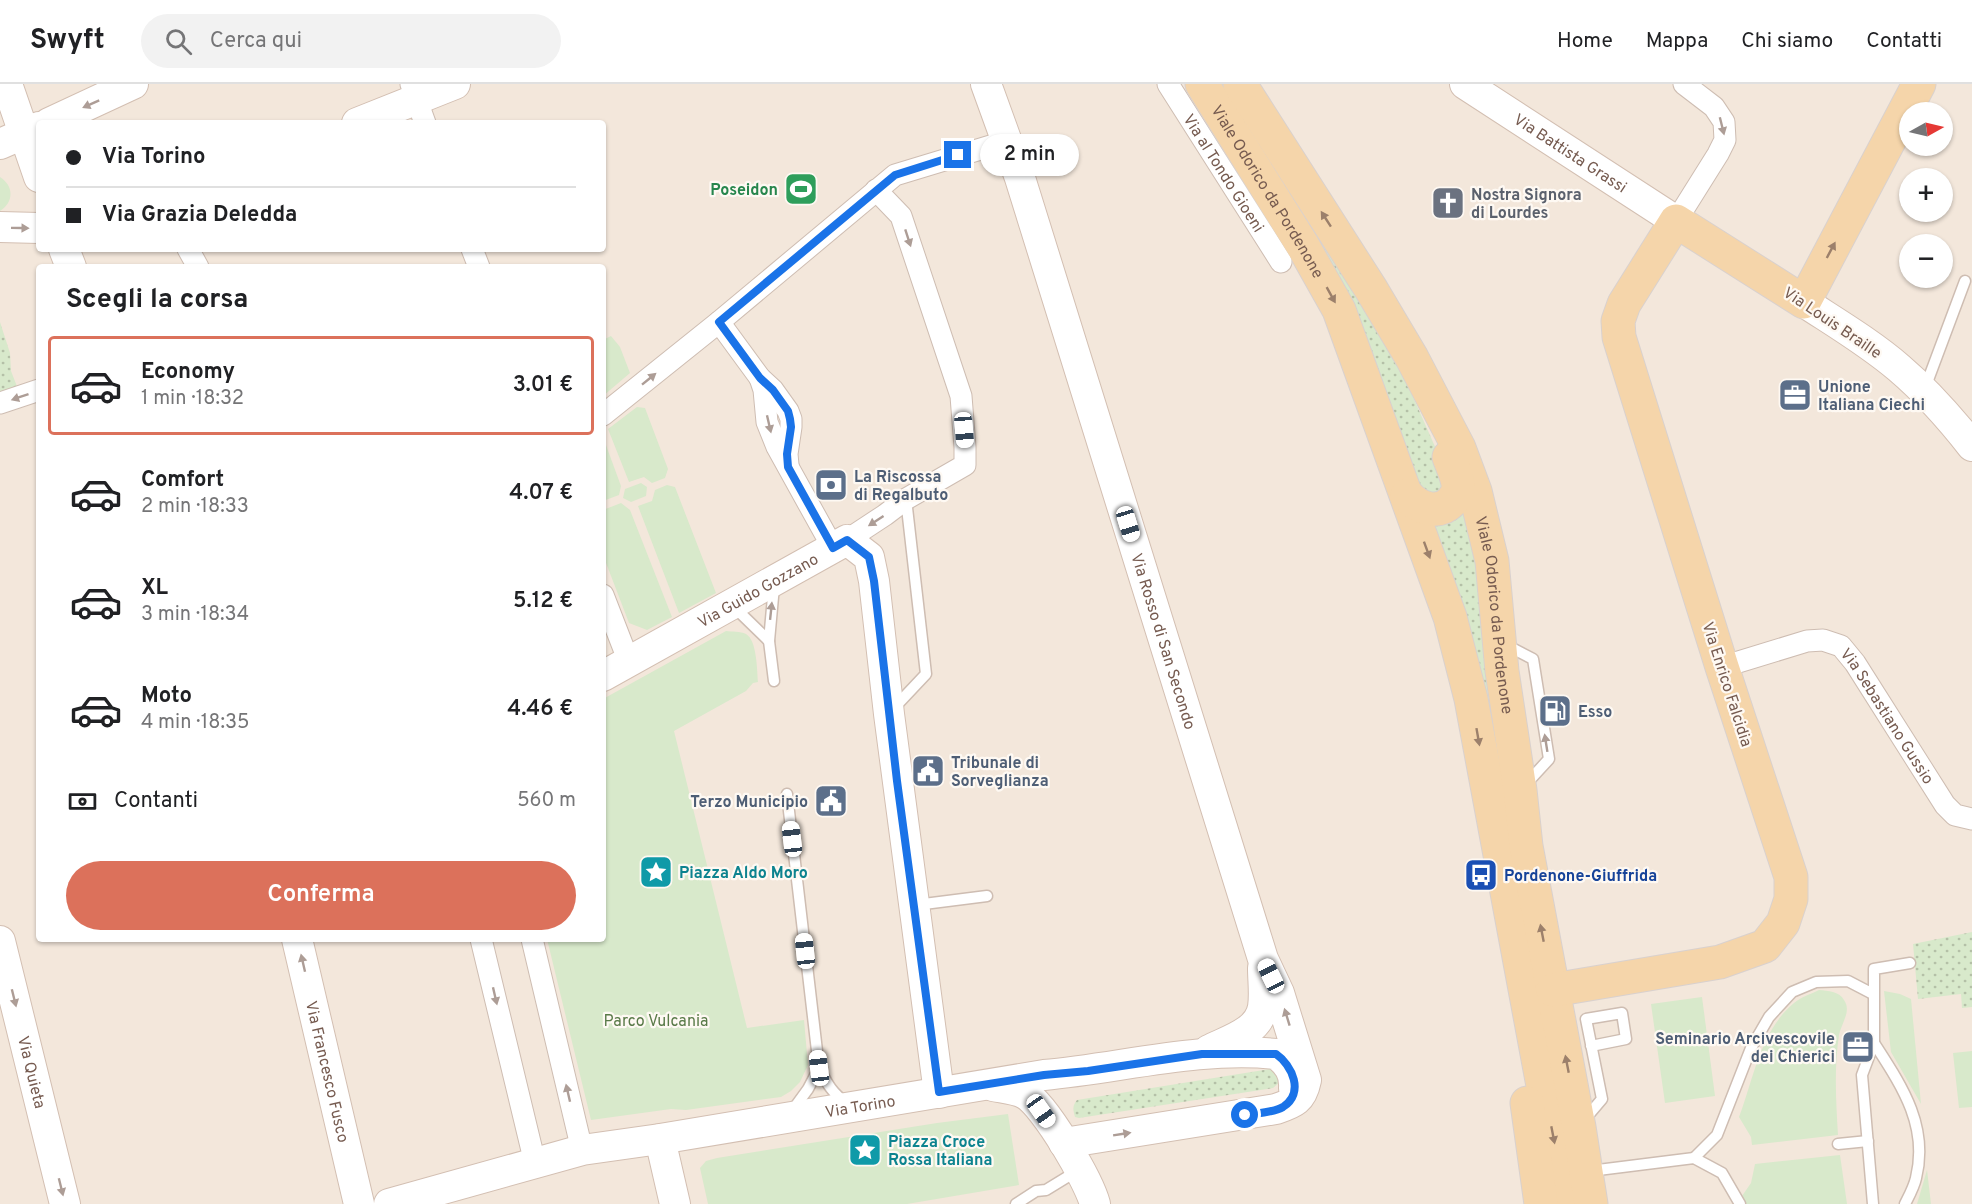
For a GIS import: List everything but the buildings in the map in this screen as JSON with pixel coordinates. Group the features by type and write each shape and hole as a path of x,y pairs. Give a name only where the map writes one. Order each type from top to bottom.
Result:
{"main road":[{"path":"7,84 28,132 36,165"},
{"path":"54,120 133,84"},
{"path":"366,120 417,102 455,84"},
{"name":"Via Rosso di San Secondo","path":"987,84 1020,178 1103,441 1263,959"},
{"name":"Viale Odorico da Pordenone","path":"1202,84 1303,246 1339,310 1448,609 1471,699 1565,1204"},
{"name":"Viale Odorico da Pordenone","path":"1240,84 1371,289 1412,358 1459,448 1475,491 1492,561 1502,671 1521,790 1526,846 1579,1126 1591,1204"},
{"name":"Via Battista Grassi","path":"1465,84 1676,220"},
{"path":"1804,302 1920,84"},
{"name":"Via Louis Braille","path":"1676,220 1875,349 1924,392 1972,446"},
{"name":"Via Enrico Falcidia","path":"1553,990 1720,962 1765,946 1783,923 1791,899 1791,877 1722,667 1619,337 1618,321 1624,304 1676,220"},
{"path":"0,227 36,228"},
{"path":"1407,495 1414,503 1436,510 1445,507 1454,499 1459,490 1456,476 1412,358"},
{"path":"840,544 869,557 874,581 913,905 939,1092"},
{"name":"Via Guido Gozzano","path":"606,674 840,544"},
{"path":"1502,875 1529,1128 1541,1204"},
{"name":"Via Quieta","path":"0,941 65,1204"},
{"name":"Via Francesco Fusco","path":"298,942 359,1204"},
{"path":"1202,1054 1249,1030 1258,1020 1263,1008 1263,959"},
{"path":"1064,1143 1262,1112 1294,1100 1306,1080 1279,993 1263,959"},
{"name":"Via Torino","path":"389,1204 582,1150 1044,1075 1088,1071 1202,1054 1276,1054 1285,1060 1291,1070 1294,1079 1292,1097 1294,1100"},
{"path":"1064,1143 1058,1110 1059,1098 1066,1084 1088,1071"},
{"path":"988,1085 1025,1094 1041,1111 1080,1169 1095,1204"},
{"path":"660,1139 675,1204"}],"street":[{"name":"Via al Tondo Gioeni","path":"1168,84 1281,262"},
{"path":"1676,220 1725,140 1724,122 1714,107 1684,84"},
{"path":"606,413 895,175 1007,141"},
{"name":"Via Guido Gozzano","path":"840,544 906,499 965,465 961,396 901,216 876,190"},
{"path":"719,322 760,378 768,422 777,447 840,544"},
{"path":"0,403 36,391"},
{"path":"606,603 629,662"},
{"name":"Via Sebastiano Gussio","path":"1722,667 1808,641 1823,640 1841,646 1855,663 1945,805 1955,815 1972,819"},
{"path":"482,942 535,1163"},
{"path":"533,942 582,1150"}],"lane":[{"path":"1924,392 1965,281"},
{"path":"889,714 926,675 906,499"},
{"path":"774,681 769,641 775,580"},
{"path":"732,605 769,641"},
{"path":"787,794 819,1068 838,1098 854,1106"},
{"path":"913,905 987,896"},
{"path":"1873,1204 1862,1075 1874,1043 1874,969 1910,963"},
{"path":"1694,1158 1717,1134 1751,1048 1769,1017 1792,992 1816,982 1848,981 1873,994"},
{"path":"1874,1043 1902,1086 1915,1117 1919,1143 1916,1178 1905,1204"},
{"path":"1579,1126 1602,1099 1591,1046"},
{"path":"786,1117 797,1106 819,1068"},
{"path":"1838,1144 1868,1141"},
{"path":"1587,1172 1694,1158 1722,1173 1740,1204"},
{"path":"1016,1204 1036,1191 1046,1190 1080,1169"}],"shaded area":[{"path":"0,84 1972,84 1972,1204 0,1204"}],"green space":[{"path":"1216,84 1225,84 1338,260 1402,372 1448,476 1449,487 1426,500"},
{"path":"0,177 10,189 10,199 0,211"},
{"path":"0,322 10,353 11,371 18,389 0,393"},
{"path":"611,336 620,347 630,373 606,393 606,338"},
{"path":"637,407 645,408 668,469 665,478 652,483 644,477 629,482 608,429"},
{"path":"606,445 621,486 619,495 606,500"},
{"path":"641,483 647,487 646,496 631,502 623,498 625,489"},
{"path":"667,485 675,487 716,593 679,613 638,506 652,501 655,490"},
{"path":"621,503 630,510 672,617 647,630 629,623 606,563 606,509"},
{"path":"1468,504 1525,901 1431,525 1446,524"},
{"name":"Parco Vulcania","path":"726,631 744,633 750,637 756,656 758,682 674,731 747,1028 804,1020 808,1065 800,1082 781,1097 591,1120 548,942 606,942 606,697"},
{"path":"1972,932 1972,1007 1962,1008 1961,994 1918,999 1913,944"},
{"path":"1819,990 1839,995 1844,1000 1847,1009 1839,1035 1836,1060 1838,1135 1752,1145 1751,1137 1739,1117 1759,1056 1782,1014 1803,997"},
{"path":"1884,991 1911,999 1921,1104 1891,1052"},
{"path":"1702,997 1715,1096 1665,1103 1651,1004"},
{"path":"1972,1051 1972,1107 1959,1108 1953,1053"},
{"path":"1270,1069 1275,1072 1280,1082 1273,1088 1075,1117 1074,1106 1077,1100"},
{"path":"1008,1114 1019,1185 907,1204 708,1204 700,1168 706,1161 937,1123"},
{"path":"1840,1155 1847,1204 1746,1204 1742,1196 1751,1183 1755,1164"},
{"path":"1927,1170 1931,1204 1917,1204"}],"place":[{"name":"Poseidon","path":"801,189"},
{"name":"Nostra Signora di Lourdes","path":"1448,203"},
{"name":"Unione Italiana Ciechi","path":"1795,395"},
{"name":"La Riscossa di Regalbuto","path":"831,485"},
{"name":"Esso","path":"1555,711"},
{"name":"Tribunale di Sorveglianza","path":"928,771"},
{"name":"Terzo Municipio","path":"831,801"},
{"name":"Piazza Aldo Moro","path":"656,872"},
{"name":"Pordenone-Giuffrida","path":"1481,875"},
{"name":"Seminario Arcivescovile dei Chierici","path":"1858,1047"},
{"name":"Piazza Croce Rossa Italiana","path":"865,1150"}],"route":[{"path":"958,155 895,175 719,322 760,378 773,390 788,411 791,427 787,454 788,467 833,548 847,540 869,557 874,581 897,781 939,1092 1044,1075 1088,1071 1202,1054 1276,1054 1285,1060 1291,1070 1294,1079 1292,1097 1284,1106 1245,1115"}]}
